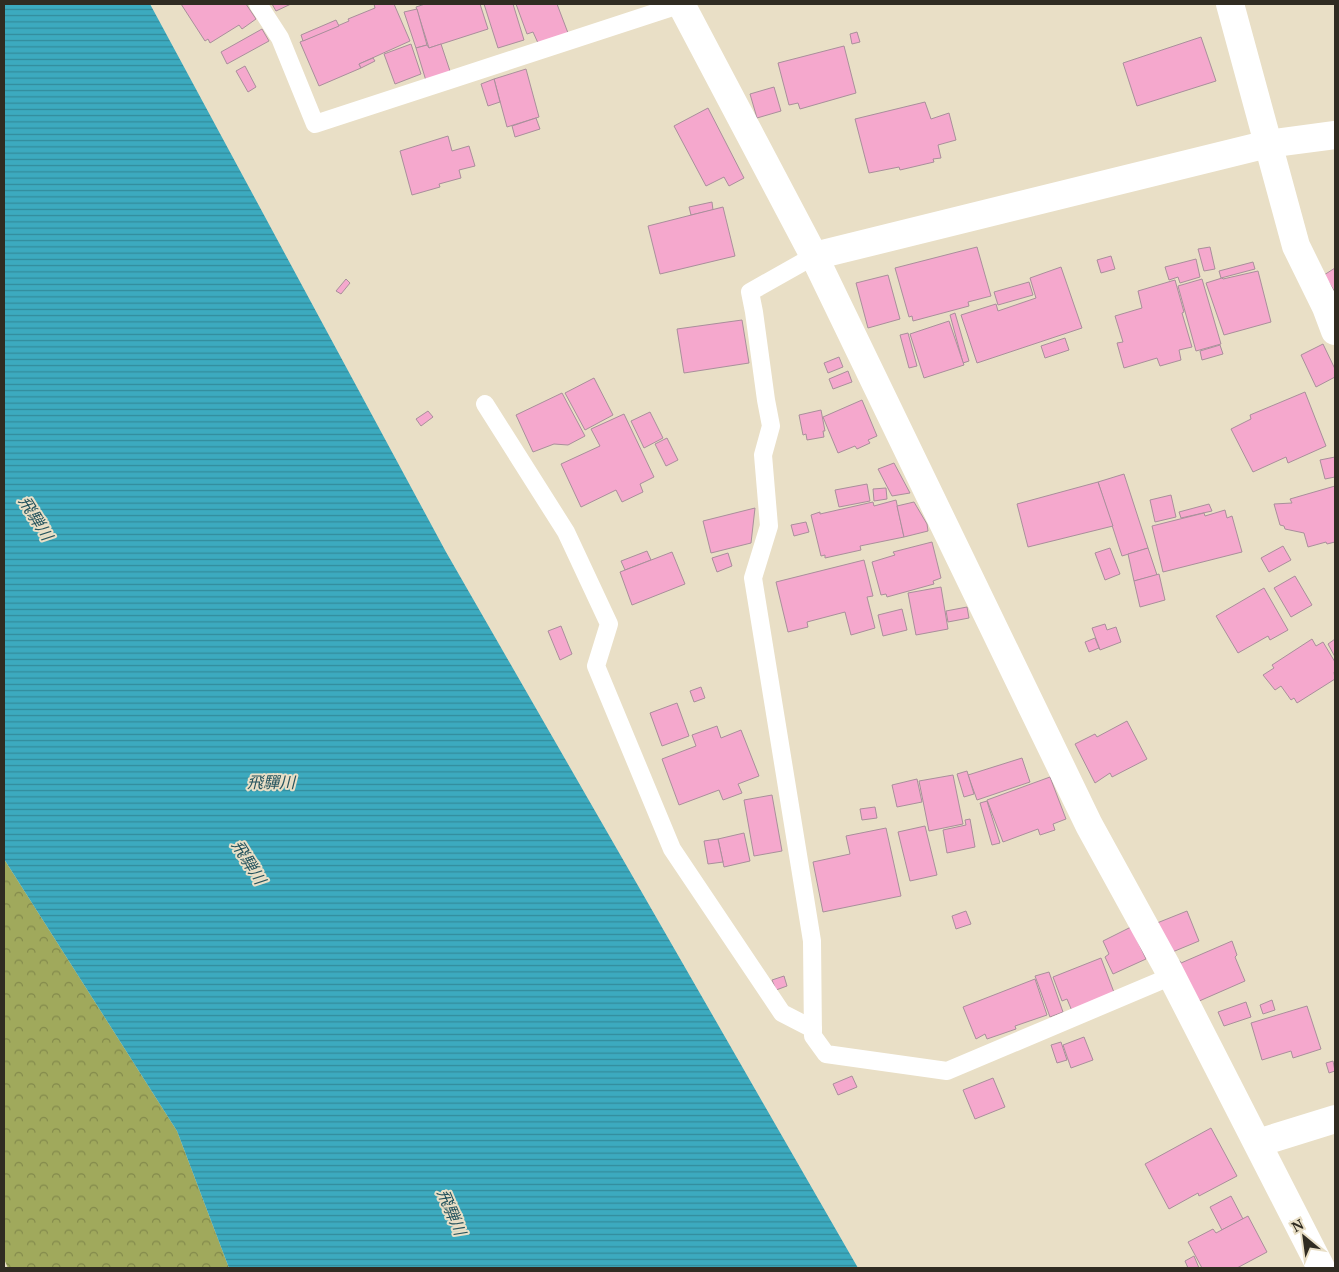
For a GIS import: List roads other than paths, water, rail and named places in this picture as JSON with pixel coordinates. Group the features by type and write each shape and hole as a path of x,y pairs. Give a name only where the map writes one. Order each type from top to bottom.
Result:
{"street":[{"path":"682,4 814,256 1089,825 1172,976 1321,1268"},
{"path":"1230,4 1296,246 1326,307 1335,331"},
{"path":"814,256 1268,144 1335,135"},
{"path":"1258,1143 1335,1119"}],"lane":[{"path":"258,4 280,38 315,124 682,4"},
{"path":"814,256 750,292 771,426 763,455 770,526 753,578 812,941 813,1036 826,1054 947,1071 1172,976"},
{"path":"484,404 566,532 609,624 596,666 672,849 782,1013 813,1029"}],"water":[{"name":"飛驒川","path":"4,4 150,4 446,552 858,1268 229,1268 177,1131 4,859"}],"water label":[{"name":"飛騨川","path":"36,518"},
{"name":"飛騨川","path":"249,862"},
{"name":"飛騨川","path":"452,1212"}]}
